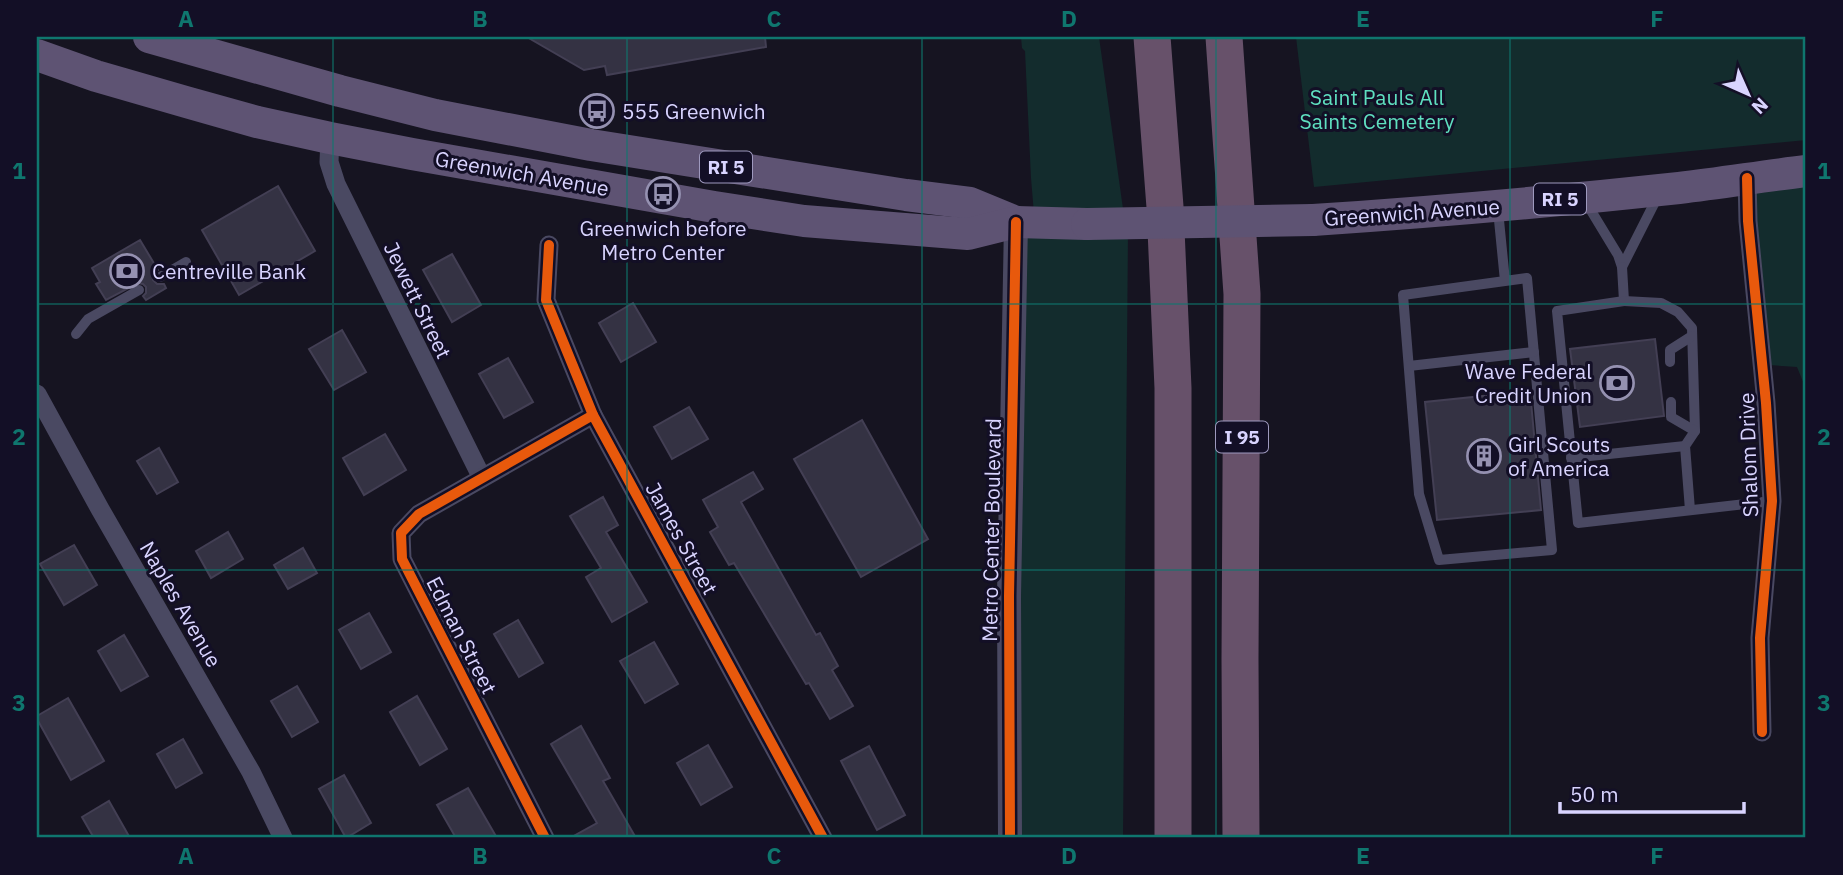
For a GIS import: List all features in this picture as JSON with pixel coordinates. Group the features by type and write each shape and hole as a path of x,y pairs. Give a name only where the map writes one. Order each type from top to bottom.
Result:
{"highway":[{"path":"1152,37 1166,207 1173,388 1173,838"},
{"name":"I 95","path":"1224,37 1242,294 1241,838"}],"main road":[{"name":"Greenwich Avenue","path":"149,37 435,115 591,145 970,203 1016,222"},
{"name":"Greenwich Avenue","path":"37,55 96,76 186,102 330,138 804,221 968,234 1016,222 1087,224 1411,214 1661,190 1806,171"},
{"path":"330,138 340,91"}],"street":[{"name":"Jewett Street","path":"330,138 329,162 336,184 482,478"},
{"name":"Shalom Drive","path":"1747,178 1748,220 1766,403 1772,501 1760,638 1762,732"},
{"name":"Metro Center Boulevard","path":"1010,838 1009,596 1016,222"},
{"name":"James Street","path":"550,245 546,300 593,415 823,838"},
{"name":"Naples Avenue","path":"37,394 251,772 283,838"},
{"name":"Edman Street","path":"545,838 402,559 401,533 419,514 593,415"}],"lane":[{"path":"1622,267 1661,190"},
{"path":"1583,197 1618,255 1622,267 1624,301"},
{"path":"1497,206 1505,281"},
{"path":"160,278 186,262"},
{"path":"1527,278 1534,352 1552,550 1439,559 1419,494 1403,295 1527,278"},
{"path":"76,334 88,319 139,290"},
{"path":"1690,510 1685,446 1695,431 1692,328 1678,312 1661,303 1624,301 1557,311 1578,523 1772,501"},
{"path":"1670,362 1670,349 1692,336"},
{"path":"1409,366 1534,352"},
{"path":"1671,402 1671,417 1695,431"},
{"path":"1571,458 1685,446"}],"green space":[{"path":"1021,37 1099,37 1128,230 1123,838 1009,838 1016,222 1034,214 1025,51"},
{"name":"Saint Pauls All Saints Cemetery","path":"1296,37 1806,37 1806,140 1314,187"},
{"path":"1806,168 1806,389 1797,367 1755,364 1755,175"}],"building":[{"path":"527,37 765,37 766,47 607,75 605,66 584,70"},
{"path":"278,186 315,251 239,295 202,230"},
{"name":"Centreville Bank","path":"140,240 158,270 153,274 153,280 157,284 164,284 166,288 146,300 143,296 146,287 138,283 106,300 96,284 100,282 92,268"},
{"path":"452,254 481,305 452,322 423,270"},
{"path":"633,303 656,342 621,362 599,323"},
{"path":"342,330 366,372 334,390 309,349"},
{"name":"Wave Federal Credit Union","path":"1655,339 1664,416 1580,427 1570,349"},
{"path":"508,358 533,402 504,418 479,374"},
{"name":"Girl Scouts of America","path":"1530,391 1541,510 1437,520 1425,402"},
{"path":"689,407 708,439 672,459 654,427"},
{"path":"862,420 928,539 861,577 794,459"},
{"path":"385,434 406,470 364,495 343,458"},
{"path":"159,448 178,482 157,494 137,461"},
{"path":"753,472 763,489 741,502 816,635 820,633 838,666 832,670 853,706 830,719 734,563 729,565 710,532 718,527 703,500"},
{"path":"603,497 618,525 606,532 647,602 612,622 586,577 601,568 570,516"},
{"path":"228,532 243,559 211,578 196,551"},
{"path":"74,545 97,585 64,605 40,564"},
{"path":"303,548 317,573 288,589 274,565"},
{"path":"369,613 391,652 361,669 339,630"},
{"path":"518,620 543,663 519,677 494,634"},
{"path":"124,635 148,676 121,691 98,651"},
{"path":"654,642 678,684 645,703 620,661"},
{"path":"297,686 318,722 292,737 271,701"},
{"path":"417,696 447,749 420,765 390,712"},
{"path":"68,698 104,761 71,780 37,719 37,716"},
{"path":"581,726 610,778 603,781 636,838 570,838 597,823 551,744"},
{"path":"183,739 202,773 176,788 157,754"},
{"path":"708,745 732,787 701,805 677,763"},
{"path":"869,746 905,815 877,830 841,761"},
{"path":"344,775 371,823 346,838 319,789"},
{"path":"468,788 497,838 456,838 437,805"},
{"path":"109,801 130,838 94,838 82,817"}],"cycle path":[{"path":"1747,178 1748,221 1766,403 1772,501 1760,638 1762,732"},
{"path":"1010,838 1009,596 1016,222"},
{"path":"549,245 546,300 593,415 823,838"},
{"path":"545,838 402,559 401,533 419,514 593,415"}],"place":[{"name":"555 Greenwich","path":"597,111"},
{"name":"Greenwich before Metro Center","path":"663,194"},
{"name":"Centreville Bank","path":"127,271"},
{"name":"Wave Federal Credit Union","path":"1617,383"},
{"name":"Girl Scouts of America","path":"1484,456"}]}
